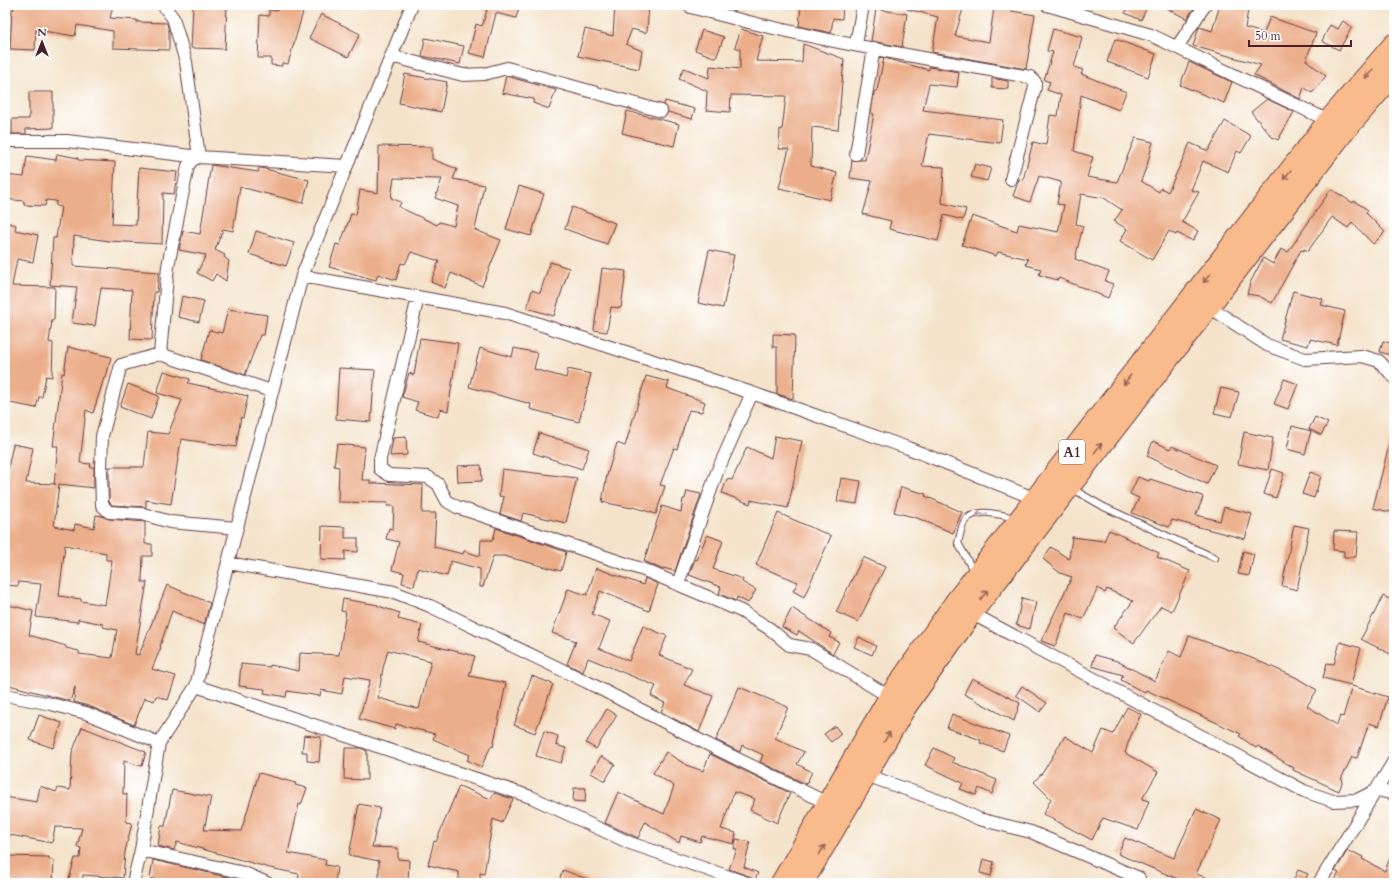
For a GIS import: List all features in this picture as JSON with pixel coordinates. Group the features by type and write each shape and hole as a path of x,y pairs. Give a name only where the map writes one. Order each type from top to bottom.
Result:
{"highway":[{"name":"A1","path":"782,883 890,697 976,576 1329,121 1394,45"},
{"name":"A1","path":"802,883 905,707 971,613 1343,132 1394,73"}],"street":[{"path":"163,5 173,18 186,62 199,157"},
{"path":"133,883 141,850 159,743 196,686 302,276 412,5"},
{"path":"856,44 863,5"},
{"path":"1177,47 1204,5"},
{"path":"1055,6 1151,35 1329,121"},
{"path":"691,7 765,25 874,48 1030,77 1035,82 1035,87 1011,179"},
{"path":"856,154 874,48"},
{"path":"391,56 463,75 484,74 508,68 661,111"},
{"path":"5,141 67,141 199,157 346,166"},
{"path":"160,354 170,258 188,166 192,160 199,157"},
{"path":"302,276 505,312 752,393 908,448 1036,499"},
{"path":"418,297 380,460 380,469 389,475 428,477 438,484 447,501 457,507 644,570 741,611 770,629 790,645 811,649 890,697"},
{"path":"1208,306 1267,346 1305,359 1362,356 1379,361 1394,377"},
{"path":"237,528 170,522 143,514 109,512 102,505 102,436 121,365 160,354 272,391"},
{"path":"678,584 717,472 752,393"},
{"path":"228,563 388,591 430,606 587,682 704,743 828,803"},
{"path":"971,613 1304,791 1333,801 1357,800 1377,790 1394,794"},
{"path":"196,686 531,797 630,843 747,883"},
{"path":"5,695 52,704 86,713 159,743"},
{"path":"1319,883 1394,761"},
{"path":"866,775 942,802 979,819 1031,832 1138,878"},
{"path":"141,850 244,873 267,883"}],"lane":[{"path":"1068,486 1104,507 1215,558"},
{"path":"976,576 958,543 964,522 972,516 982,512 1020,519"}],"building":[{"path":"14,5 113,5 110,18 137,20 137,22 167,23 169,32 169,50 113,48 113,31 77,25 75,36 36,30 35,50 10,49 12,9 14,9"},
{"path":"193,5 227,5 225,49 191,48"},
{"path":"278,5 305,5 288,64 282,63 282,66 271,65 271,58 258,58 260,15 269,16 269,10 277,11"},
{"path":"481,5 520,5 516,18 496,13 485,57 469,53 476,24 482,26 487,10 480,8"},
{"path":"615,5 649,5 647,31 645,33 632,29 626,44 642,51 639,69 578,56 585,29 613,36"},
{"path":"801,5 843,5 842,19 833,18 831,33 799,26"},
{"path":"908,5 964,5 955,36 989,42 994,8 1035,15 1026,69 932,52 938,17 907,9"},
{"path":"1129,5 1148,5 1141,20 1125,13"},
{"path":"1161,5 1196,5 1187,19"},
{"path":"1220,5 1242,5 1241,9 1248,10 1245,28 1264,33 1270,17 1316,33 1306,60 1326,76 1312,93 1304,87 1300,99 1254,75 1261,65 1193,46 1199,27 1212,31"},
{"path":"876,9 907,14 902,47 871,41"},
{"path":"321,14 360,34 348,57 309,38"},
{"path":"1343,21 1352,27 1339,50 1322,41 1330,25 1338,29"},
{"path":"741,29 763,36 756,61 802,62 803,44 844,59 838,130 812,127 811,166 837,173 830,200 779,188 789,149 779,149 780,129 782,130 786,96 731,95 730,112 706,110 707,91 679,79 684,68 709,78 710,66 740,69 740,49 735,47"},
{"path":"1053,29 1082,37 1074,67 1083,70 1081,74 1126,92 1119,110 1081,95 1074,151 1093,157 1087,177 1117,182 1135,138 1153,142 1141,181 1159,192 1161,188 1168,192 1190,143 1208,151 1225,121 1251,136 1241,153 1237,151 1228,172 1203,161 1191,190 1199,192 1182,222 1198,231 1193,241 1177,233 1176,235 1169,231 1152,260 1120,241 1127,229 1114,221 1122,210 1104,198 1081,194 1076,224 1083,226 1075,259 1109,272 1105,281 1113,284 1108,298 1059,278 1058,280 1039,275 1041,269 1026,265 1028,259 998,252 996,256 962,245 972,216 1017,231 1019,224 1058,232 1064,205 1057,204 1061,182 1039,176 1030,202 1013,196 1019,179 1023,180 1033,142 1046,145 1050,115 1058,116 1061,95 1047,90 1050,82 1044,80 1053,52 1047,51"},
{"path":"702,30 724,37 716,58 695,50"},
{"path":"425,38 464,46 460,64 422,56"},
{"path":"1115,39 1156,54 1148,77 1107,62"},
{"path":"884,58 929,70 929,67 959,72 957,87 929,84 923,110 1003,120 1000,143 929,134 922,166 944,167 942,203 966,209 963,220 944,215 938,241 889,229 891,221 863,214 872,181 850,178 852,160 865,160 874,114 871,113 874,92 877,90"},
{"path":"1189,62 1232,82 1224,103 1180,85"},
{"path":"405,74 447,82 441,112 399,103"},
{"path":"506,76 556,90 549,109 533,103 534,99 502,93"},
{"path":"992,78 1008,81 1008,89 992,88"},
{"path":"29,92 53,92 53,128 26,129 26,134 12,134 12,119 29,119"},
{"path":"1267,99 1294,112 1278,140 1272,137 1251,112"},
{"path":"665,101 695,109 692,119 668,112 664,105"},
{"path":"627,111 679,124 674,146 622,133"},
{"path":"379,146 432,147 432,159 457,169 453,179 484,185 475,230 501,240 482,286 451,273 445,288 431,282 439,261 411,252 405,264 401,263 396,280 378,274 376,280 329,267 336,244 340,245 351,214 356,215 360,190 378,193","holes":["394,178 442,179 435,198 458,206 454,226 439,222 437,225 399,207 401,202 391,198"]},
{"path":"57,154 78,158 78,160 115,162 112,224 136,225 139,168 177,172 174,194 163,193 162,244 109,241 74,236 73,266 159,272 157,292 154,292 152,340 130,339 132,290 101,288 95,326 72,323 77,287 50,285 53,238 56,238 61,207 56,206 56,201 46,200 45,206 24,205 24,201 5,199 5,175 24,177 27,156 56,160"},
{"path":"975,164 991,168 987,181 971,177"},
{"path":"211,165 258,172 259,168 261,168 309,180 303,203 240,187 233,231 223,229 215,250 225,255 224,257 229,261 226,281 216,274 212,281 197,273 206,255 179,250 183,231 200,234"},
{"path":"519,186 544,194 531,236 506,229"},
{"path":"1331,189 1353,203 1354,201 1368,210 1366,213 1385,232 1373,244 1352,222 1348,228 1332,217 1308,251 1304,249 1304,251 1301,250 1272,303 1259,296 1247,294 1250,283 1263,258 1273,264 1281,249 1288,252"},
{"path":"572,207 615,223 607,244 565,229"},
{"path":"5,222 16,225 15,230 38,235 33,262 17,259 12,286 55,287 54,320 52,320 49,342 53,343 52,377 46,376 42,397 39,397 36,408 5,402"},
{"path":"256,231 294,243 286,266 249,254"},
{"path":"709,250 734,255 723,308 698,303"},
{"path":"550,262 569,268 554,316 527,308 532,290 540,293"},
{"path":"602,268 626,271 621,308 611,307 607,332 594,330"},
{"path":"1293,291 1323,299 1321,305 1345,311 1337,345 1310,339 1308,346 1280,339"},
{"path":"182,296 204,301 199,322 178,317"},
{"path":"228,309 267,315 264,335 260,335 245,375 201,360 209,330 222,333"},
{"path":"773,334 795,335 793,399 777,394 777,347 773,347"},
{"path":"420,338 458,343 448,411 440,409 438,417 415,410 418,402 402,397 409,373 414,375"},
{"path":"1383,341 1394,344 1394,356 1380,352"},
{"path":"68,347 111,357 106,378 104,378 93,413 86,410 80,463 91,464 90,467 94,467 94,488 59,484 54,526 74,530 75,524 94,528 96,515 109,519 145,522 145,544 152,544 152,556 143,556 142,582 147,582 135,654 139,655 167,585 210,603 204,625 172,611 160,646 161,647 152,669 176,676 168,700 156,696 154,701 145,698 134,725 89,706 74,702 75,687 70,701 5,684 5,604 33,611 29,635 66,646 66,648 79,651 79,654 112,658 117,630 103,627 103,624 78,619 78,622 36,617 41,584 19,582 18,586 5,585 7,503 5,503 5,484 13,444 33,448 26,483 54,484 58,446 53,446 62,373 64,374","holes":["65,545 106,553 106,560 112,560 105,605 81,601 81,599 59,596"]},
{"path":"480,348 512,357 514,348 538,353 534,369 566,378 568,369 591,374 579,422 530,409 531,404 469,387"},
{"path":"339,368 375,370 371,422 336,419"},
{"path":"164,371 190,379 188,383 248,396 243,418 241,417 236,447 181,439 171,504 146,500 146,507 112,505 109,502 109,467 144,467 148,432 168,434 182,400 157,393"},
{"path":"646,376 669,382 667,388 705,402 702,412 689,410 677,449 674,448 660,485 665,486 656,514 633,507 602,502 607,475 617,443 625,446"},
{"path":"1284,379 1298,384 1288,409 1274,404"},
{"path":"128,384 159,396 151,419 120,407"},
{"path":"1221,388 1239,392 1232,417 1214,413"},
{"path":"1315,417 1328,423 1321,435 1309,429"},
{"path":"1292,426 1311,431 1305,454 1287,449"},
{"path":"1244,432 1273,438 1268,470 1238,464"},
{"path":"539,433 589,449 582,469 533,453"},
{"path":"775,436 802,441 788,508 751,500 750,504 722,493 727,479 732,480 747,447 771,458"},
{"path":"406,437 407,455 390,456 393,438"},
{"path":"1153,441 1170,449 1172,446 1216,465 1207,484 1147,456"},
{"path":"1390,441 1394,441 1394,513 1373,508"},
{"path":"337,444 365,447 362,480 370,480 370,483 423,485 422,513 436,513 434,547 463,554 464,551 480,556 481,540 493,540 496,528 566,552 561,571 504,556 493,556 483,587 480,587 480,569 451,561 447,576 418,568 414,586 402,583 404,573 392,570 399,542 386,539 389,528 393,529 394,506 387,506 388,503 338,502 339,467 334,466"},
{"path":"481,465 482,481 458,482 457,466"},
{"path":"502,469 577,478 566,523 523,513 521,521 500,514 504,497 499,496"},
{"path":"1272,469 1284,473 1276,498 1264,494"},
{"path":"1310,472 1321,476 1314,498 1302,494"},
{"path":"1138,477 1149,481 1150,479 1202,496 1203,498 1196,515 1220,521 1224,507 1252,514 1245,539 1172,520 1169,527 1132,513 1139,498 1130,494"},
{"path":"841,478 861,481 857,504 837,501"},
{"path":"901,487 926,494 925,496 962,512 953,533 917,518 894,512"},
{"path":"687,491 701,494 675,571 663,568 663,570 644,561 662,506 681,512 683,499 685,499"},
{"path":"778,513 831,536 804,597 793,591 798,582 756,565"},
{"path":"1294,525 1309,528 1297,590 1282,586"},
{"path":"322,526 345,527 345,538 358,538 358,552 345,551 345,560 321,559"},
{"path":"1109,530 1159,553 1157,557 1190,571 1172,611 1161,606 1134,643 1113,628 1133,601 1107,589 1105,593 1098,588 1083,619 1068,613 1055,646 1041,641 1072,577 1060,573 1043,559 1051,547 1069,559 1072,537 1104,541"},
{"path":"1334,531 1358,532 1356,557 1344,557 1344,551 1333,550"},
{"path":"707,535 723,541 713,569 743,579 742,582 756,590 748,603 737,597 736,601 719,594 721,587 689,575"},
{"path":"1243,551 1254,554 1249,576 1238,574"},
{"path":"863,557 885,567 858,622 836,612"},
{"path":"596,568 643,585 645,578 658,584 649,611 600,591 592,614 610,621 599,648 629,661 643,626 667,636 659,655 692,669 684,685 713,696 699,732 661,712 665,703 651,696 656,686 588,658 583,672 567,664 576,641 552,633 568,589 587,595"},
{"path":"1383,596 1394,601 1394,656 1361,639"},
{"path":"1022,598 1036,602 1030,629 1016,625"},
{"path":"343,599 378,605 400,613 398,619 422,625 418,642 475,656 469,676 506,683 493,747 491,746 481,767 467,760 470,755 433,739 435,734 396,724 395,729 359,719 370,680 345,676 342,694 321,690 320,696 287,691 286,697 264,693 265,689 239,686 241,664 270,667 270,665 299,671 300,653 339,655 346,612 341,611","holes":["388,650 431,661 419,709 378,698 383,668"]},
{"path":"792,608 831,633 829,637 839,642 833,654 799,631 797,635 782,627"},
{"path":"1189,636 1249,657 1295,677 1317,690 1307,706 1337,725 1340,716 1343,717 1352,686 1388,697 1379,726 1369,723 1357,758 1352,757 1341,779 1343,780 1339,791 1293,770 1294,768 1258,746 1256,748 1239,736 1241,734 1146,690 1145,693 1121,680 1123,675 1092,666 1095,655 1117,661 1155,681 1169,651 1181,657"},
{"path":"859,637 876,646 872,655 854,647"},
{"path":"1340,642 1361,648 1351,685 1323,678 1327,663 1334,664"},
{"path":"532,676 553,684 535,733 514,725"},
{"path":"972,678 1020,703 1014,721 964,694"},
{"path":"1022,686 1047,703 1040,712 1016,695"},
{"path":"739,687 788,707 775,738 804,752 797,764 812,772 806,784 760,762 763,755 742,745 740,752 716,740"},
{"path":"1127,707 1141,714 1129,740 1125,753 1158,772 1142,799 1149,801 1138,830 1103,818 1092,840 1043,814 1051,799 1034,782 1043,772 1065,736 1093,753 1103,730 1113,734"},
{"path":"607,709 617,715 596,749 586,743"},
{"path":"952,714 1009,736 1003,751 980,743 981,740 947,728"},
{"path":"39,715 62,723 53,748 30,740"},
{"path":"835,726 841,734 831,742 824,734"},
{"path":"82,727 146,752 142,766 124,761 123,794 127,794 126,822 132,823 125,852 123,878 83,875 82,883 68,883 75,858 80,858 81,848 77,847 82,828 55,827 52,843 5,834 5,797 37,802 40,786 56,792 58,788 70,790 72,753"},
{"path":"544,731 558,736 556,745 566,748 561,763 536,756"},
{"path":"304,735 321,737 319,762 307,761 307,752 302,752"},
{"path":"345,748 361,748 367,751 367,780 344,779"},
{"path":"934,748 954,758 952,762 997,780 992,794 979,788 976,795 960,789 963,783 925,765"},
{"path":"666,752 686,765 703,771 710,754 790,793 777,823 750,810 755,799 734,792 721,829 736,833 734,844 702,836 700,842 681,836 679,843 645,822 638,838 605,823 618,792 664,814 674,786 653,773"},
{"path":"601,756 615,764 605,781 591,773"},
{"path":"259,773 296,783 295,785 307,788 301,805 299,804 288,853 326,860 325,865 337,867 335,883 298,883 299,874 270,868 177,842 174,850 158,846 161,826 165,826 172,790 211,797 204,830 241,831"},
{"path":"459,786 491,799 494,793 513,799 502,823 493,819 484,874 480,873 480,883 459,883 459,872 428,865 434,841 436,842"},
{"path":"574,788 586,788 585,802 573,801"},
{"path":"359,804 380,808 372,847 398,848 398,859 409,860 408,883 379,883 379,861 349,855"},
{"path":"1196,809 1221,820 1196,874 1217,881 1217,883 1177,883 1178,879 1118,854 1125,838 1174,858"},
{"path":"736,839 750,842 744,867 758,873 754,882 749,876 729,869 737,850 734,849"},
{"path":"1393,850 1394,883 1332,883 1339,873 1335,871 1347,851 1363,857 1362,859 1385,871"},
{"path":"5,856 49,857 49,860 54,860 53,883 5,883"},
{"path":"983,859 994,862 991,876 980,873"},
{"path":"153,860 227,877 239,881 239,883 164,883 150,878"},
{"path":"563,870 595,882 558,883"},
{"path":"1298,870 1308,874 1304,883 1292,883"}]}
